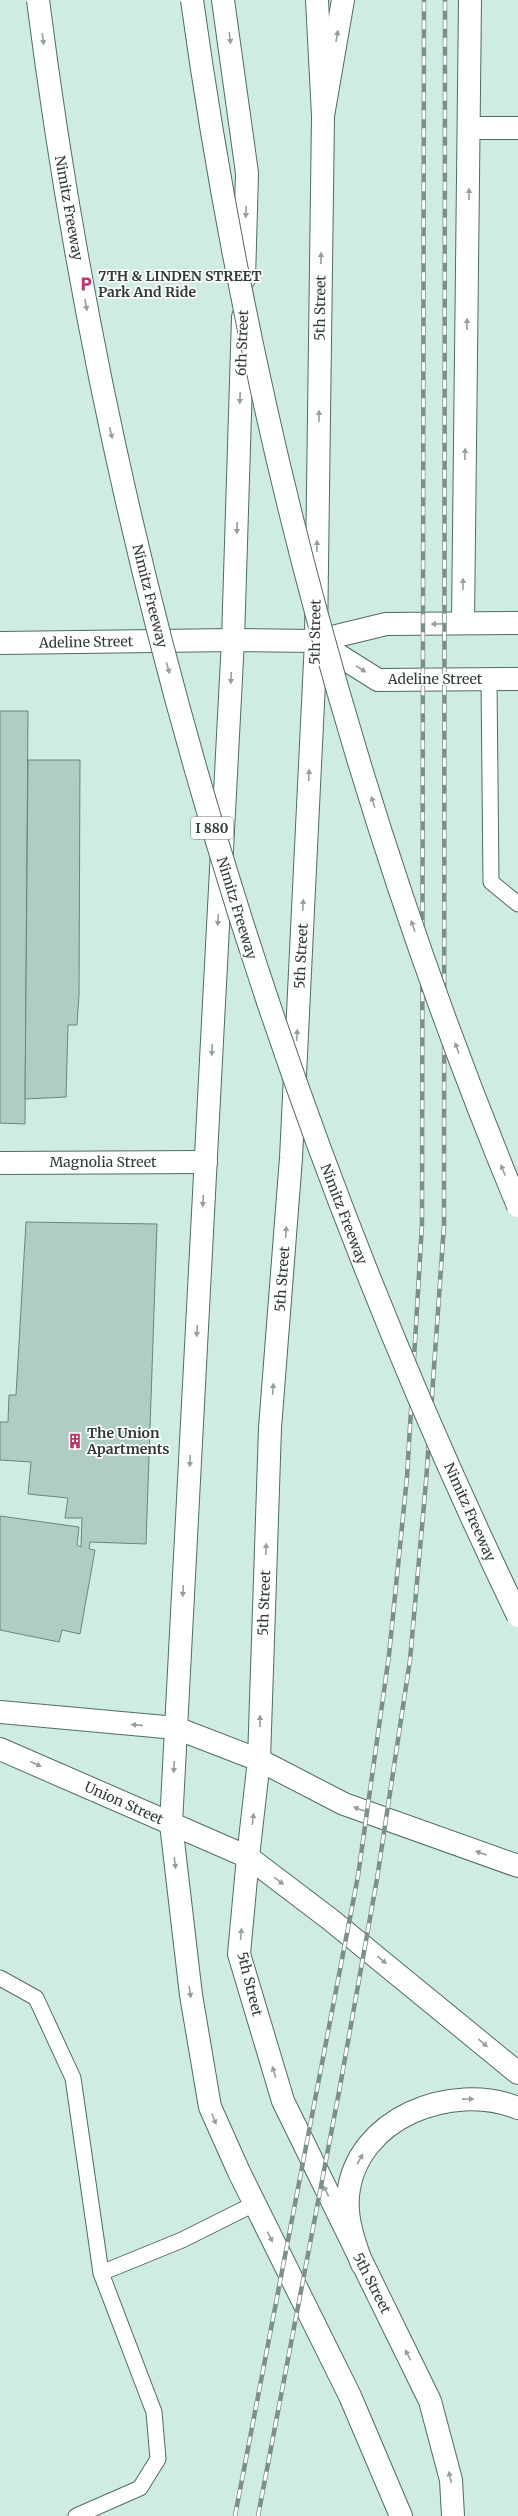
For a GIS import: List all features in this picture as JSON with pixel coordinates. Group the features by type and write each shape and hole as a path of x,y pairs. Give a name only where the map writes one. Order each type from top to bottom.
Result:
{"main road":[{"name":"Nimitz Freeway","path":"38,0 62,171 105,405 156,621 217,843 288,1062 361,1259 421,1404 518,1616"},
{"path":"192,0 230,231 245,309 313,599 357,751 428,968 518,1206"},
{"name":"6th Street","path":"223,0 247,173 233,640"},
{"path":"317,0 322,116"},
{"name":"5th Street","path":"343,0 322,116 316,641 291,1158 270,1428 259,1760 239,1954 283,2101 430,2401 452,2480 453,2516"},
{"path":"463,623 470,128 470,0"},
{"path":"470,128 518,128"},
{"name":"Adeline Street","path":"0,643 233,640 316,641 386,624 518,623"},
{"path":"233,640 171,1824 191,1995 210,2107 254,2204 350,2396 401,2516"},
{"name":"Adeline Street","path":"316,641 378,680 518,679"},
{"name":"Magnolia Street","path":"0,1163 206,1162"},
{"path":"0,1712 176,1728 259,1760 344,1804 518,1866"},
{"name":"Union Street","path":"0,1749 248,1858 349,1934 518,2073"},
{"path":"362,2264 351,2229 348,2195 356,2165 374,2138 386,2127 406,2115 446,2100 490,2099 518,2108"}],"lane":[{"path":"489,679 491,882 518,904"},
{"path":"0,1978 36,1998 74,2078 101,2273 154,2412 158,2459 140,2488 76,2516"},
{"path":"101,2273 182,2240 254,2204"}],"building":[{"path":"0,711 28,711 25,1124 0,1123"},
{"path":"28,760 80,760 79,995 77,1025 68,1025 66,1097 25,1099"},
{"name":"The Union Apartments","path":"26,1222 157,1224 146,1544 90,1542 89,1549 95,1550 80,1634 62,1630 59,1642 0,1630 0,1516 79,1527 77,1545 81,1547 82,1518 65,1518 68,1498 28,1494 31,1462 0,1460 0,1422 8,1422 9,1395 16,1395"}],"railway":[{"path":"235,2516 358,1876 389,1655 407,1477 422,1224 424,0"},
{"path":"258,2516 339,2092 377,1879 410,1660 426,1482 444,1225 445,0"}],"place":[{"name":"7TH & LINDEN STREET Park And Ride","path":"86,284"},
{"name":"The Union Apartments","path":"75,1441"}]}
